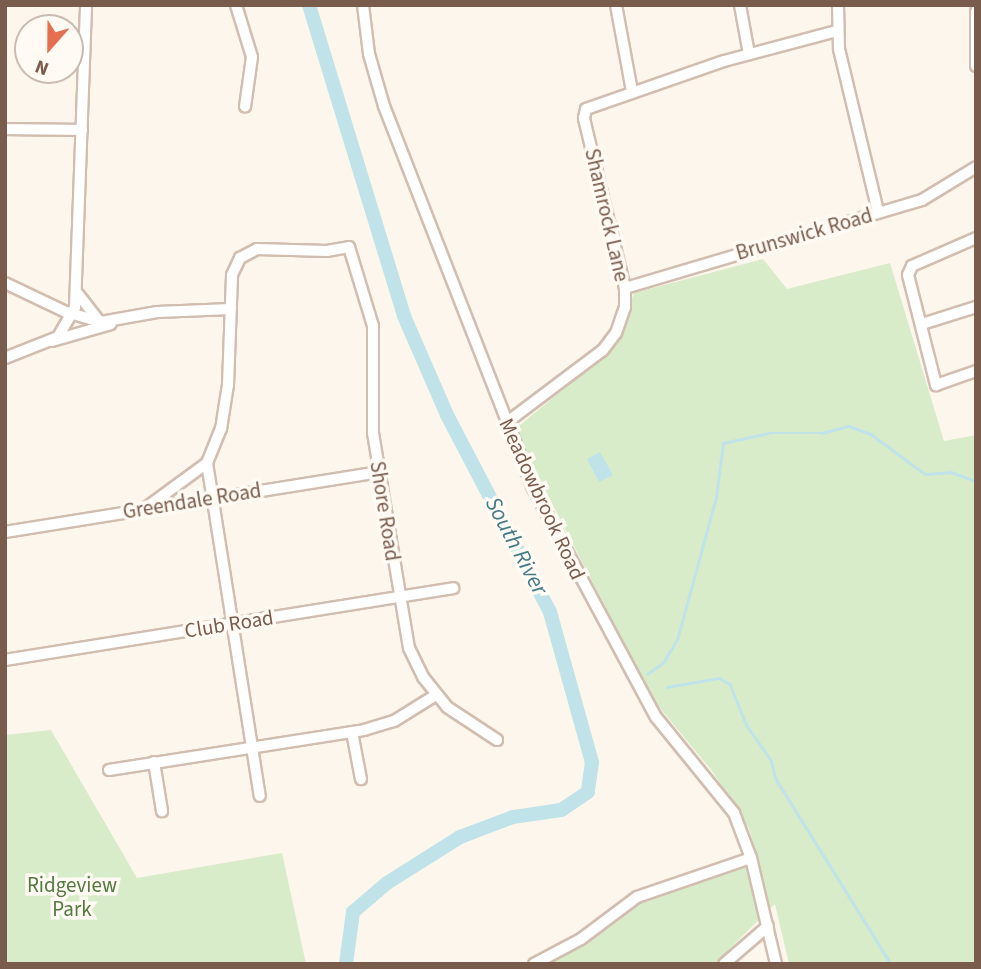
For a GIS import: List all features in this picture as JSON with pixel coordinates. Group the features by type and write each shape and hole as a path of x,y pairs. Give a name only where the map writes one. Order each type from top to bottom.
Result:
{"street":[{"path":"55,339 72,315 77,293 86,5"},
{"path":"236,5 252,57 246,107"},
{"name":"Meadowbrook Road","path":"363,5 369,54 384,106 506,423 547,518 629,671 668,734 726,800 751,858 776,964"},
{"path":"616,5 632,91 749,54 837,31"},
{"path":"740,5 749,54"},
{"path":"838,5 837,31 878,212"},
{"path":"976,11 976,66"},
{"name":"Shamrock Lane","path":"506,423 610,342 622,317 625,288 585,121 590,106 632,91"},
{"path":"5,129 82,130"},
{"name":"Brunswick Road","path":"625,288 935,194 976,167"},
{"path":"976,239 910,268 936,386 976,371"},
{"name":"Shore Road","path":"231,309 233,271 245,254 349,247 373,326 372,410 379,472 409,648 436,695 459,718 497,740"},
{"path":"5,283 72,315 102,322 116,321"},
{"path":"54,307 77,293"},
{"path":"77,293 87,311 102,322"},
{"path":"54,307 59,321 55,339"},
{"path":"922,324 976,307"},
{"path":"5,358 55,339 157,312 231,309 225,408 206,463 260,796"},
{"path":"147,508 206,463"},
{"name":"Greendale Road","path":"5,532 379,472"},
{"name":"Club Road","path":"5,660 453,588"},
{"path":"109,770 352,732 394,721 436,695"},
{"path":"352,732 361,779"},
{"path":"154,762 162,811"},
{"path":"534,964 581,939 637,897 751,858"},
{"path":"724,964 768,926"}],"green space":[{"path":"763,259 787,289 890,263 944,441 976,435 976,964 789,964 775,904 714,964 548,964 613,925 639,901 742,866 756,852 749,829 712,771 654,701 514,430 616,346 634,293"},
{"name":"Ridgeview Park","path":"51,730 137,878 282,853 306,964 5,964 5,735"}],"water":[{"path":"600,452 613,475 599,482 587,459"}],"waterway":[{"name":"South River","path":"309,5 404,316 447,415 550,612 592,762 588,792 561,810 513,817 460,837 387,883 353,912 346,964"},
{"path":"647,674 663,663 677,640 716,497 723,443 769,433 822,433 849,426 871,434 925,474 951,472 976,481"},
{"path":"667,687 719,678 730,684 747,726 771,760 776,779 891,964"}]}
